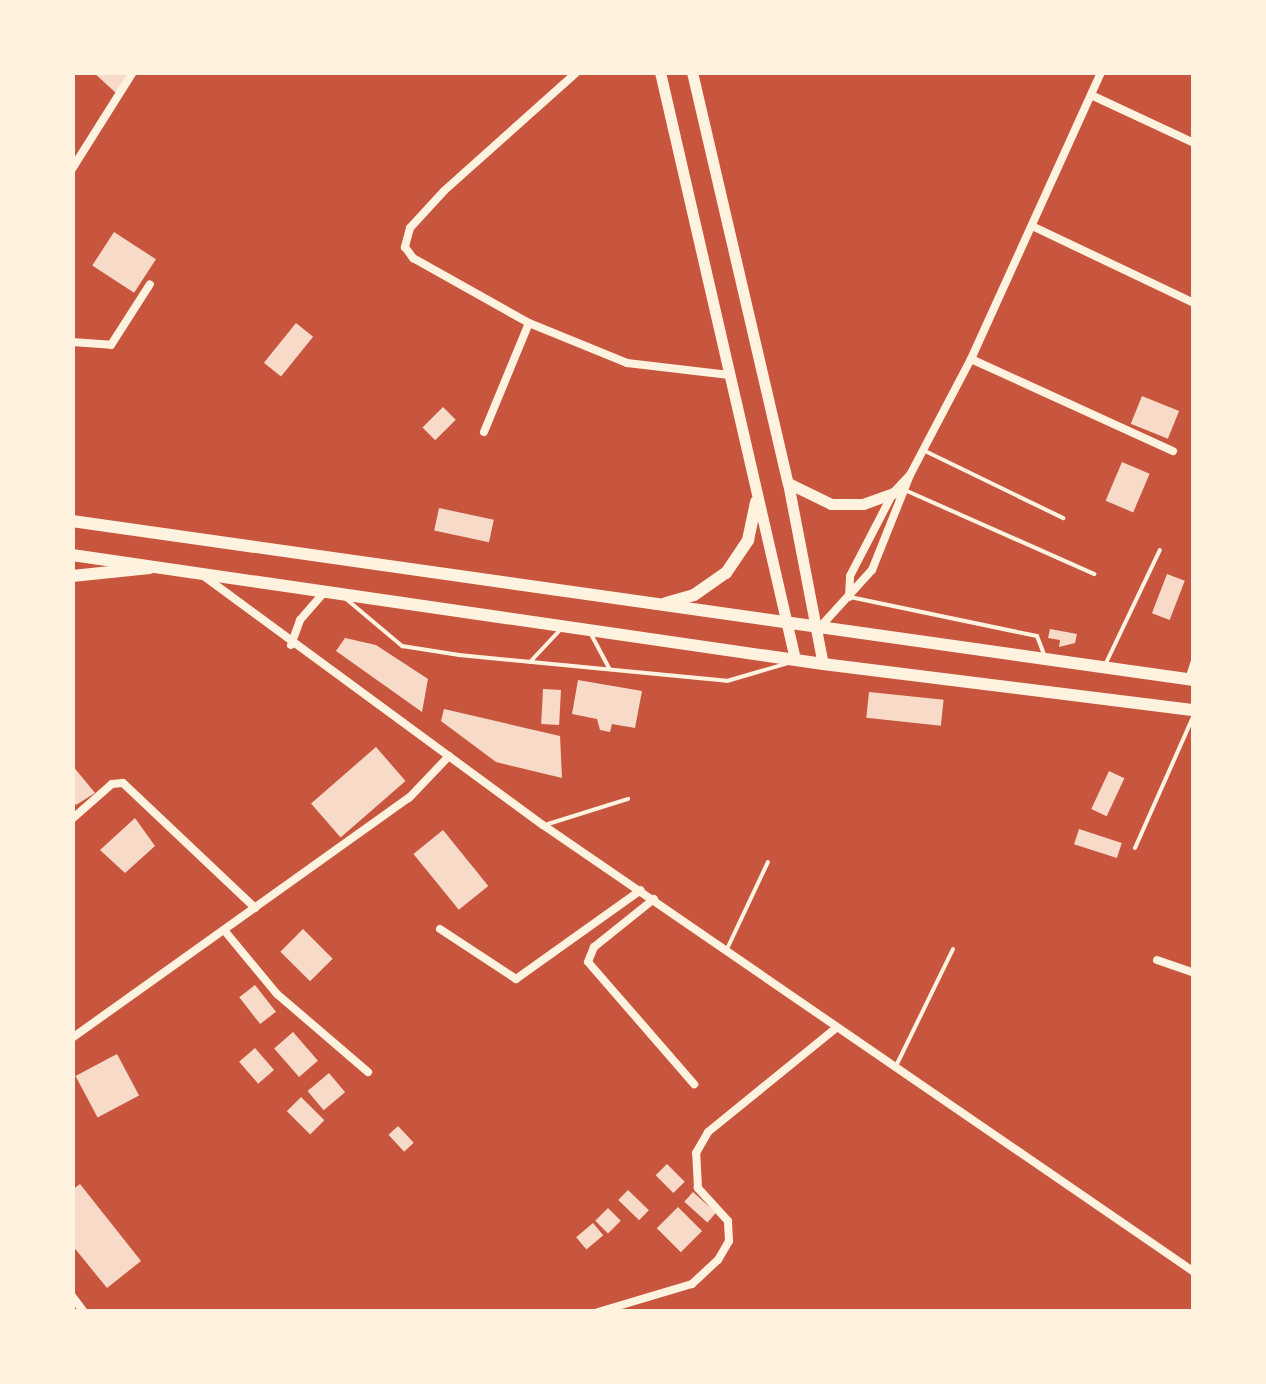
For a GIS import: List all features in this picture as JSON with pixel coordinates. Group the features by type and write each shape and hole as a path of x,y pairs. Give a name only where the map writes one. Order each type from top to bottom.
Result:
{"main road":[{"path":"660,72 795,659"},
{"path":"692,72 788,482 823,664"},
{"path":"788,482 830,504 862,504 893,493"},
{"path":"656,604 694,595 726,573 748,540 756,502"},
{"path":"72,521 816,630 1191,680"},
{"path":"72,555 823,664 1194,712"},
{"path":"72,576 167,567"}],"street":[{"path":"72,169 133,72"},
{"path":"576,72 444,190 405,237 413,258 529,323 626,363 729,376"},
{"path":"848,597 850,576 893,493 910,474 972,359 1101,72"},
{"path":"1091,95 1194,144"},
{"path":"1032,226 1194,303"},
{"path":"72,342 111,345 150,284"},
{"path":"484,432 529,323"},
{"path":"972,359 1174,452"},
{"path":"816,630 865,583 907,491 910,474"},
{"path":"202,574 291,645 543,826 1194,1272"},
{"path":"291,645 300,620 324,592"},
{"path":"72,1038 409,798 450,756"},
{"path":"72,818 112,784 123,783 255,908"},
{"path":"440,928 516,979 641,890"},
{"path":"654,899 594,947 588,962 694,1084"},
{"path":"224,930 278,994 368,1072"},
{"path":"1157,960 1194,973"},
{"path":"598,1312 692,1284 718,1260 729,1241 728,1221 698,1188 696,1153 708,1132 837,1026"},
{"path":"72,1296 84,1312"}],"lane":[{"path":"923,450 1063,518"},
{"path":"907,491 1094,574"},
{"path":"1104,668 1160,550"},
{"path":"342,594 368,624 402,646 727,681 780,670 795,659"},
{"path":"848,597 1037,636 1045,662"},
{"path":"530,662 565,626"},
{"path":"588,628 610,670"},
{"path":"1191,680 1194,656"},
{"path":"1135,848 1194,712"},
{"path":"543,826 628,798"},
{"path":"727,950 768,862"},
{"path":"896,1068 953,949"}],"building":[{"path":"93,72 123,72 127,76 116,93"},
{"path":"114,232 156,259 134,293 92,266"},
{"path":"296,323 313,337 281,376 264,363"},
{"path":"1142,396 1179,411 1168,439 1131,424"},
{"path":"443,407 456,420 435,440 422,428"},
{"path":"1122,462 1150,474 1133,512 1106,501"},
{"path":"439,508 494,520 489,542 434,530"},
{"path":"1167,574 1185,581 1170,620 1152,613"},
{"path":"1050,629 1077,634 1075,643 1059,647 1060,640 1048,638"},
{"path":"345,638 376,645 428,679 422,712 336,651"},
{"path":"578,680 642,691 635,728 612,724 610,732 600,730 597,719 572,714"},
{"path":"543,689 561,690 559,725 541,724"},
{"path":"869,692 944,700 941,726 866,718"},
{"path":"444,709 560,736 562,778 496,762 441,721"},
{"path":"376,747 406,781 341,837 311,803"},
{"path":"72,765 95,793 76,805 72,799"},
{"path":"1109,771 1124,778 1107,816 1091,809"},
{"path":"135,818 155,846 125,873 100,850"},
{"path":"1079,829 1122,843 1117,858 1074,844"},
{"path":"443,830 488,886 459,910 413,854"},
{"path":"303,929 333,959 310,981 280,952"},
{"path":"255,985 276,1012 260,1024 239,997"},
{"path":"293,1032 318,1061 299,1077 274,1048"},
{"path":"255,1048 274,1070 258,1084 239,1062"},
{"path":"117,1054 139,1095 98,1118 76,1076"},
{"path":"329,1073 345,1092 324,1110 308,1091"},
{"path":"301,1097 324,1120 310,1134 287,1111"},
{"path":"398,1126 414,1143 404,1152 388,1135"},
{"path":"667,1164 685,1182 673,1193 656,1175"},
{"path":"80,1184 141,1261 107,1288 72,1245 72,1190"},
{"path":"628,1190 649,1210 639,1220 618,1200"},
{"path":"693,1192 716,1213 707,1222 684,1202"},
{"path":"678,1207 702,1231 681,1252 657,1228"},
{"path":"608,1208 621,1221 608,1233 595,1221"},
{"path":"593,1223 603,1235 586,1249 576,1237"}]}
